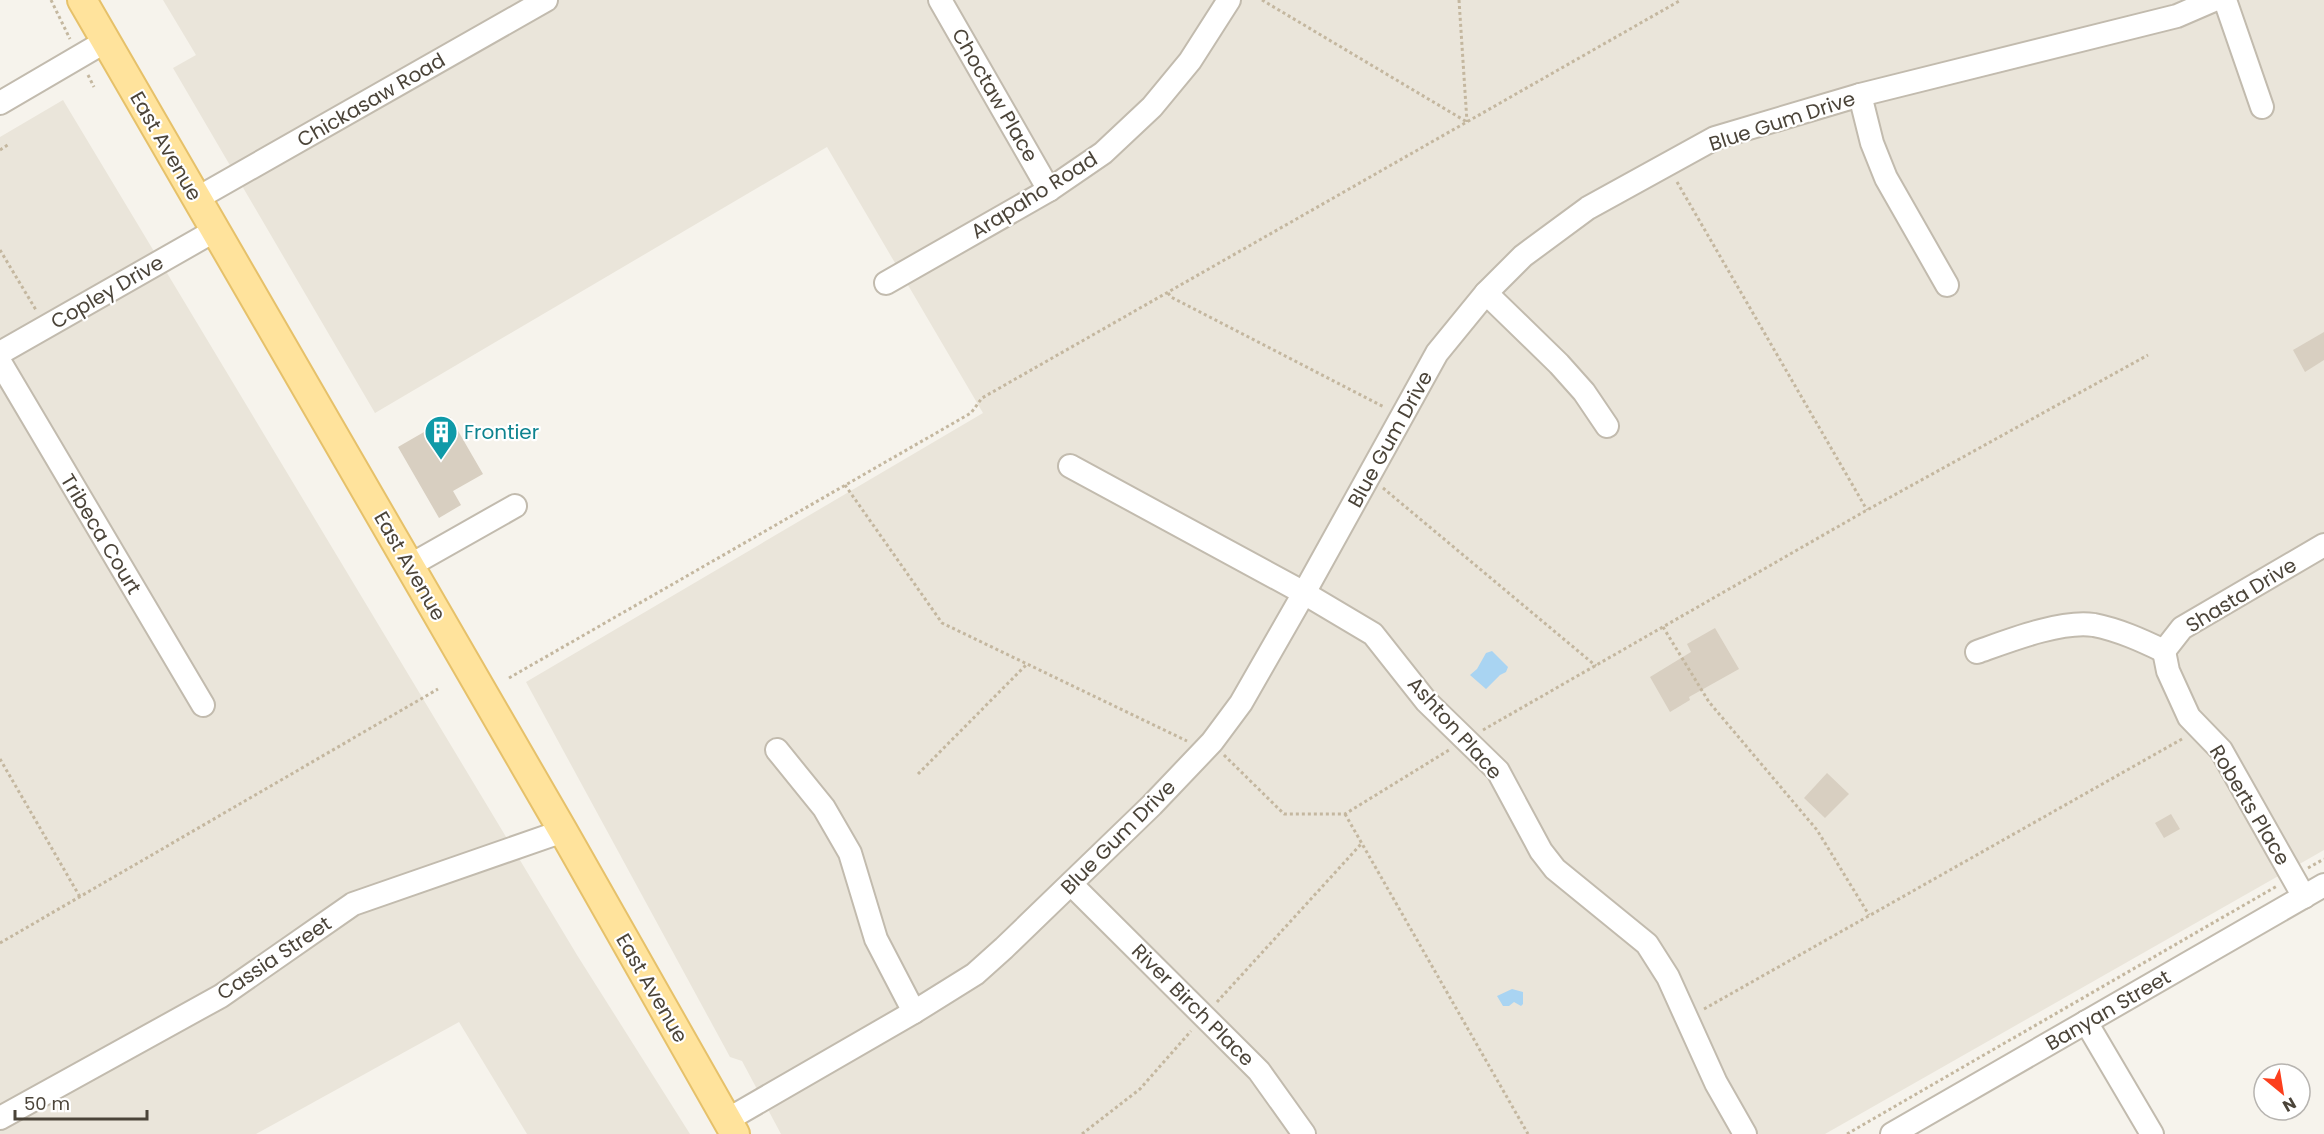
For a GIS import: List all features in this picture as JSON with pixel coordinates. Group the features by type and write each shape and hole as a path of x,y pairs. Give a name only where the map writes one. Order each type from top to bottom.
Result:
{"main road":[{"name":"East Avenue","path":"82,0 563,831 731,1127"}],"street":[{"name":"Chickasaw Road","path":"196,200 546,0"},
{"name":"Choctaw Place","path":"940,0 1049,190"},
{"name":"Arapaho Road","path":"886,283 1049,190 1103,153 1152,107 1191,61 1229,0"},
{"name":"Blue Gum Drive","path":"731,1127 975,974 1152,805 1208,746 1241,703 1437,353 1486,292 1523,256 1588,208 1715,138 1860,95 2177,16 2214,0"},
{"path":"2225,0 2262,107"},
{"path":"0,103 106,41"},
{"path":"1860,95 1872,143 1886,178 1947,285"},
{"name":"Copley Drive","path":"0,353 214,231"},
{"path":"1486,292 1559,364 1584,392 1607,426"},
{"name":"Tribeca Court","path":"0,362 203,705"},
{"name":"Ashton Place","path":"1070,466 1304,593 1373,634 1426,701 1498,771 1541,851 1555,869 1647,944 1668,977 1716,1083 1745,1134"},
{"path":"409,566 515,506"},
{"name":"Shasta Drive","path":"2164,651 2182,628 2324,545"},
{"path":"1977,652 2022,636 2060,627 2091,625 2121,632 2164,651"},
{"name":"Roberts Place","path":"2164,651 2168,672 2189,717 2221,750 2304,897"},
{"path":"777,750 824,808 850,854 876,939 914,1012"},
{"name":"Cassia Street","path":"0,1119 220,996 353,904 563,831"},
{"name":"River Birch Place","path":"1071,884 1259,1071 1304,1134"},
{"name":"Banyan Street","path":"1892,1134 2324,885"},
{"path":"2086,1022 2152,1134"}],"path":[{"path":"1262,0 1467,122"},
{"path":"1459,0 1467,122"},
{"path":"509,678 971,413 982,398 1681,0"},
{"path":"0,150 9,144"},
{"path":"1667,164 1867,510"},
{"path":"0,249 46,327"},
{"path":"1168,292 1171,297 1402,416"},
{"path":"845,485 942,623 1208,746 1284,814 1345,814 1466,740 1867,510 2148,355"},
{"path":"1369,476 1596,666"},
{"path":"1664,627 1709,702 1817,830 1870,915"},
{"path":"918,774 1027,664"},
{"path":"0,943 438,690"},
{"path":"1687,1018 2200,729"},
{"path":"0,759 80,897"},
{"path":"1345,814 1528,1134"},
{"path":"1082,1134 1140,1089 1362,843"},
{"path":"1847,1134 2324,859"}],"shaded area":[{"path":"163,0 2324,0 2324,850 1825,1134 781,1134 742,1061 730,1057 526,682 983,413 827,147 375,413 173,68 196,55"},
{"path":"63,100 577,955 690,1134 527,1134 459,1022 256,1134 0,1134 0,137"}],"water":[{"path":"1492,651 1508,667 1506,672 1486,689 1470,675 1477,669 1486,653"},
{"path":"1512,989 1523,992 1523,1004 1521,1006 1514,1002 1509,1006 1503,1006 1497,996"}],"building":[{"path":"2324,332 2324,360 2305,372 2293,350"},
{"name":"Frontier","path":"450,417 483,474 453,491 461,505 439,518 398,447"},
{"path":"1715,628 1739,669 1689,697 1690,700 1670,712 1650,677 1691,652 1687,644"},
{"path":"1827,773 1849,794 1825,818 1804,798"},
{"path":"2171,814 2180,829 2164,838 2155,823"}],"place":[{"name":"Frontier","path":"441,461"}]}
